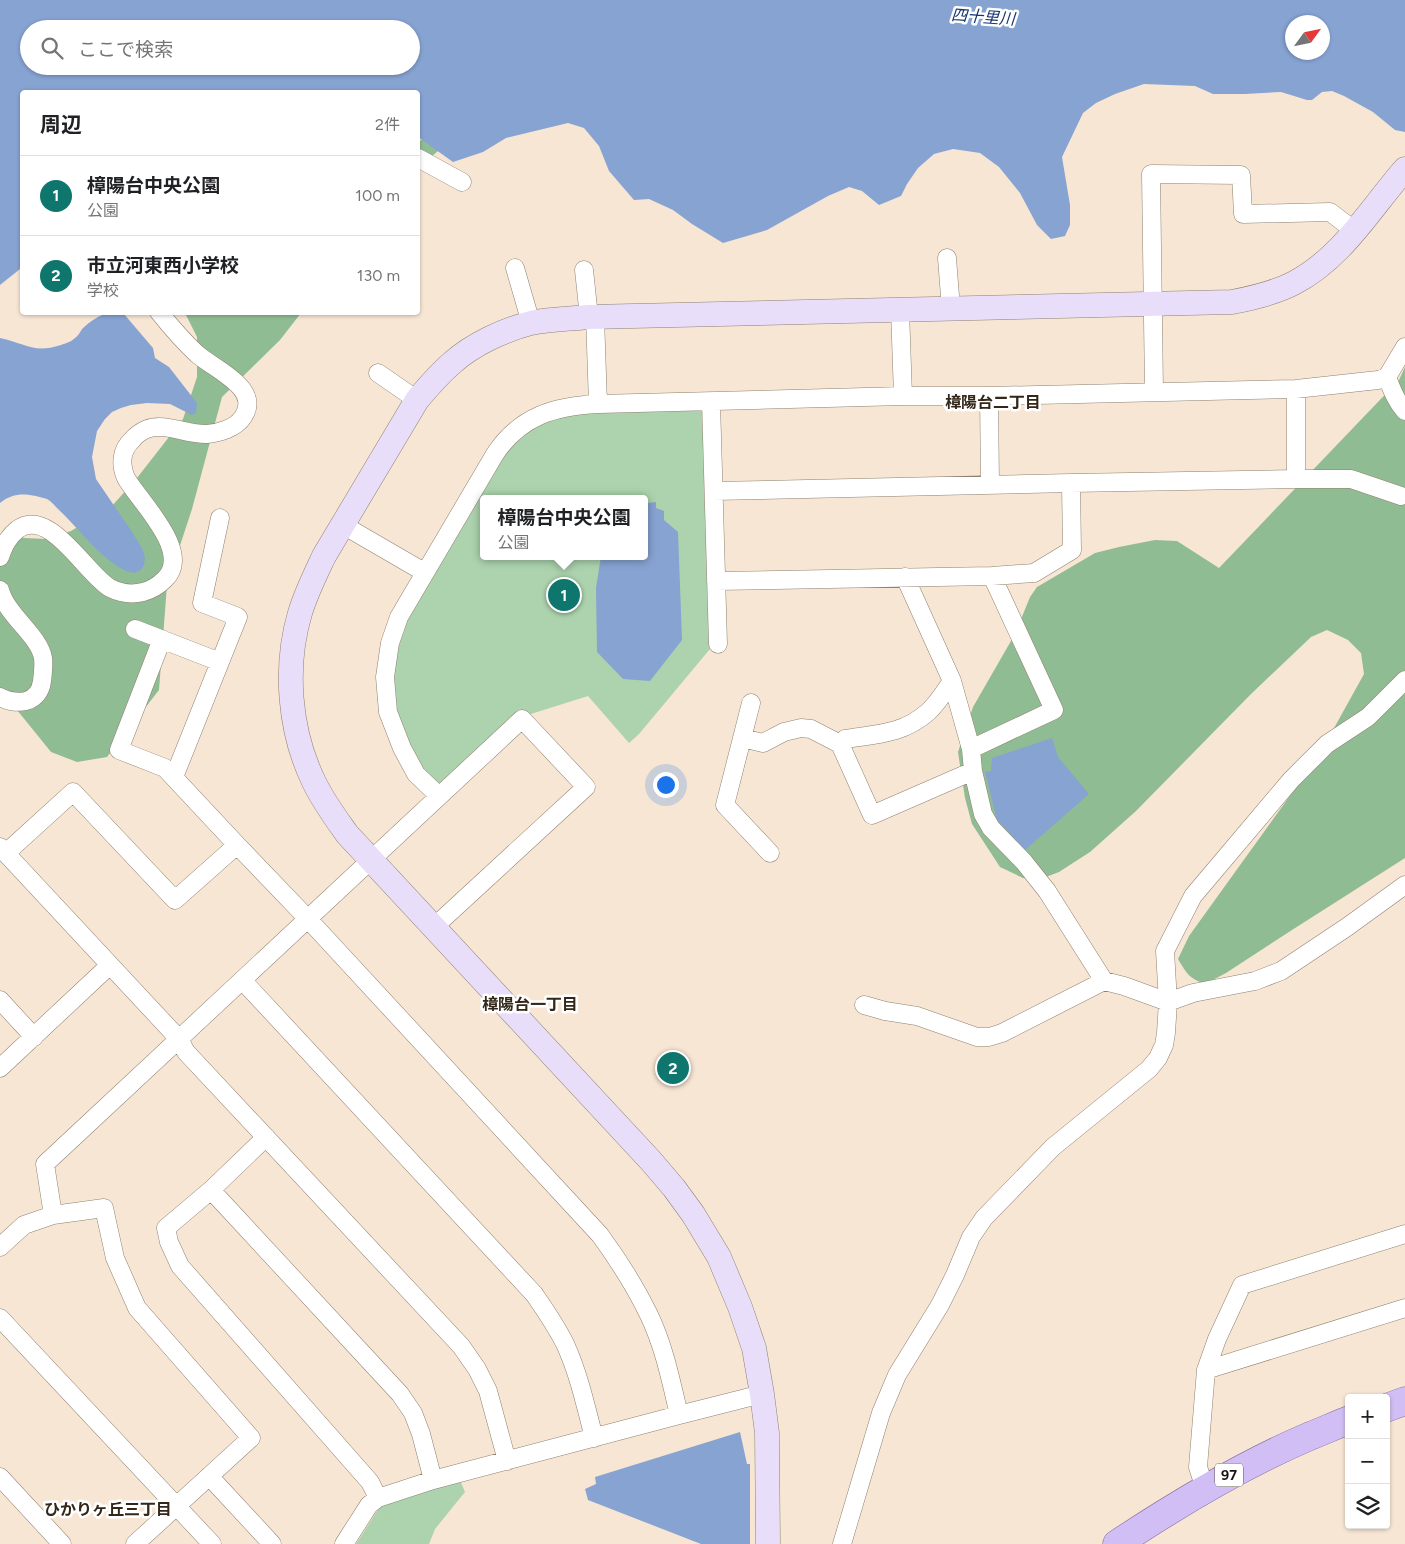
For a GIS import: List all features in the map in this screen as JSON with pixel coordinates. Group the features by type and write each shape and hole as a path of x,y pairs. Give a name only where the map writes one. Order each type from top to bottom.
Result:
{"main road":[{"path":"1390,1407 1405,1401"},
{"name":"97","path":"1117,1544 1205,1489 1278,1450 1345,1422"}],"street":[{"path":"420,159 462,182"},
{"path":"768,1544 767,1433 754,1348 740,1306 718,1257 693,1214 651,1161 347,834 329,810 313,781 302,752 295,722 290,683 293,647 300,613 313,578 324,556 418,400 435,378 460,357 502,332 531,323 592,317 1232,302 1278,290 1294,283 1324,263 1355,231 1405,169"},
{"path":"1154,391 1151,174 1241,174 1243,214 1330,212 1355,231"},
{"path":"947,258 952,309"},
{"path":"515,268 531,323"},
{"path":"584,270 592,317 598,404"},
{"path":"900,310 903,396"},
{"path":"0,557 4,544 11,534 21,527 37,525 54,533 95,576 110,588 135,594 148,591 169,575 174,555 165,534 126,476 122,464 123,454 134,437 147,429 159,427 193,434 221,431 241,420 246,412 247,404 242,388 187,345 162,315"},
{"path":"439,796 416,774 402,748 388,712 385,677 390,643 399,617 424,572 503,442 518,428 538,415 554,409 575,405 598,404 1296,389 1378,380 1387,377 1405,347"},
{"path":"378,372 418,400"},
{"path":"1387,377 1392,392 1405,411"},
{"path":"1296,389 1296,479"},
{"path":"989,396 990,485"},
{"path":"712,402 718,644"},
{"path":"714,491 1351,479 1401,496"},
{"path":"716,581 992,576 1034,573 1072,550 1071,483"},
{"path":"174,777 238,617 202,603 220,518"},
{"path":"343,526 424,572"},
{"path":"970,749 1054,710 992,576"},
{"path":"905,577 952,681 970,749 983,814 991,828 1024,862 1047,891 1104,981"},
{"path":"0,590 2,597 15,618 40,649 43,658 43,668 41,688 36,696 26,701 16,702 0,697"},
{"path":"134,629 220,662"},
{"path":"162,639 119,750 165,768 174,777 600,1235 628,1274 650,1316 664,1355 679,1415"},
{"path":"842,1544 880,1413 896,1375 940,1305 971,1237 984,1218 1053,1148 1149,1069 1158,1058 1164,1045 1168,1002 1165,951 1193,896 1291,780 1327,744 1368,717 1405,680"},
{"path":"840,744 845,739 895,732 910,726 929,711 952,681"},
{"path":"751,703 725,806 770,853"},
{"path":"53,1216 45,1164 522,719 586,787 434,927"},
{"path":"742,738 764,743 784,732 801,728 810,729 840,744 872,815 973,771"},
{"path":"237,845 175,900 73,792 3,850 179,1039 186,1052 461,1346 477,1369 488,1391 507,1461"},
{"path":"864,1005 885,1011 917,1016 977,1037 990,1037 1002,1033 1104,981 1168,1002 1193,993 1255,981 1281,971 1405,885"},
{"path":"0,1068 110,965"},
{"path":"243,980 534,1294 565,1344 576,1370 594,1438"},
{"path":"0,1000 34,1037"},
{"path":"266,1137 211,1190 166,1228 169,1242 180,1266 370,1482 378,1498"},
{"path":"211,1190 400,1394 416,1420 433,1480"},
{"path":"0,1247 24,1225 53,1216 104,1208 115,1258 137,1308 251,1438 135,1544"},
{"path":"1205,1489 1198,1466 1206,1370 1217,1339 1242,1285 1405,1234"},
{"path":"1206,1370 1405,1308"},
{"path":"0,1318 212,1544"},
{"path":"344,1544 369,1504 378,1498 433,1480 762,1394"},
{"path":"209,1476 272,1544"},
{"path":"0,1477 62,1544"}],"green space":[{"path":"465,128 420,166 420,140"},
{"path":"186,315 299,315 280,340 222,397 192,509 167,585 159,690 107,757 77,762 51,752 0,689 0,535 4,537 46,539 71,531 111,507 137,478 183,419 197,377 197,337"},
{"path":"1405,367 1405,858 1226,973 1205,984 1189,975 1178,959 1189,936 1318,757 1364,674 1361,653 1348,640 1327,630 1311,637 1251,694 1136,811 1090,852 1059,872 1038,880 1023,878 1000,867 972,824 965,798 958,752 973,707 1015,634 1030,597 1037,587 1095,553 1155,540 1177,541 1219,568 1399,380"},
{"path":"701,408 706,413 710,649 639,734 629,743 588,696 512,720 442,785 436,784 408,747 393,699 393,660 406,616 498,461 521,433 567,413"},
{"path":"460,1480 465,1492 435,1529 429,1544 356,1544 383,1502"}],"water":[{"name":"四十里川","path":"0,0 1405,0 1405,132 1395,130 1373,112 1332,91 1322,92 1312,100 1307,100 1281,92 1213,94 1195,86 1144,84 1096,103 1083,113 1062,157 1070,205 1070,225 1065,236 1051,239 1037,225 1020,193 999,167 980,153 953,149 934,154 918,168 901,196 879,205 862,191 849,187 828,196 767,230 723,243 673,210 649,199 634,200 609,171 599,146 584,128 568,123 506,138 483,152 453,162 420,138 420,90 20,90 20,269 0,285"},
{"path":"102,315 125,315 153,348 155,358 169,367 197,403 196,413 192,415 170,404 147,403 131,405 112,412 97,431 92,457 96,479 142,548 145,558 141,570 134,573 124,570 104,556 47,499 31,495 21,495 13,496 0,503 0,338 36,348 61,345 72,340 82,329"},
{"path":"656,502 656,508 664,511 664,520 678,532 682,640 650,681 623,679 597,652 596,588 600,560 648,560 648,503"},
{"path":"1052,738 1058,757 1089,794 1025,850 997,820 985,772 991,771 992,758"},
{"path":"740,1432 747,1464 750,1464 750,1544 701,1544 588,1500 585,1489 596,1484 595,1477"}],"place":[{"name":"樟陽台中央公園","path":"564,595"},
{"name":"市立河東西小学校","path":"673,1068"}],"district":[{"name":"樟陽台二丁目","path":"993,402"},
{"name":"樟陽台一丁目","path":"530,1004"},
{"name":"ひかりヶ丘三丁目","path":"108,1509"}]}
